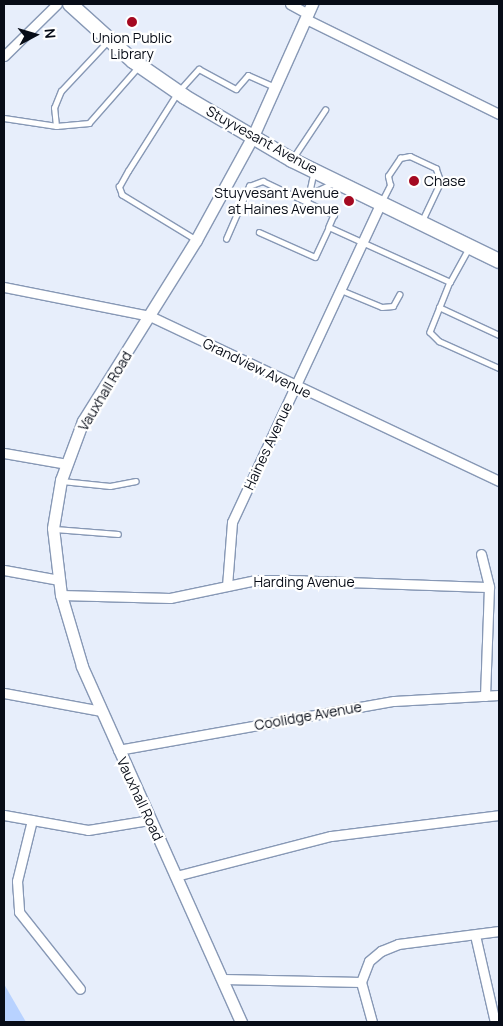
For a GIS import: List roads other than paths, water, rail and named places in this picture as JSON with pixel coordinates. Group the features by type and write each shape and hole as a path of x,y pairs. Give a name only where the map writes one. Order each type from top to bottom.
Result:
{"main road":[{"name":"Stuyvesant Avenue","path":"70,4 109,40 178,92 292,160 499,261"}],"street":[{"path":"4,56 57,4"},
{"path":"290,4 309,12 499,114"},
{"name":"Vauxhall Road","path":"241,1022 223,978 118,750 82,666 61,595 54,528 60,481 83,421 196,240 253,136 309,12"},
{"name":"Haines Avenue","path":"227,586 232,522 381,203"},
{"name":"Grandview Avenue","path":"4,287 148,316 499,481"},
{"path":"4,453 67,464"},
{"path":"481,554 488,587 485,696"},
{"path":"4,570 59,580"},
{"name":"Harding Avenue","path":"61,595 154,598 227,586 288,580 488,587"},
{"path":"4,693 101,712"},
{"name":"Coolidge Avenue","path":"118,750 394,701 499,695"},
{"path":"4,815 88,830 150,820"},
{"path":"176,876 331,836 499,815"},
{"path":"32,820 17,881 19,912 80,990"},
{"path":"372,1022 361,982 369,961 381,951 398,944 499,931"},
{"path":"475,934 495,1022"},
{"path":"223,978 361,982"}],"lane":[{"path":"56,126 54,108 62,91 109,40"},
{"path":"4,118 56,126 89,123 140,65"},
{"path":"196,240 122,195 120,187 128,171 178,92 199,69 236,89 252,75 276,88"},
{"path":"292,160 325,110"},
{"path":"381,203 390,186 388,176 400,158 410,156 436,168 441,182 422,223"},
{"path":"307,203 312,193 314,170"},
{"path":"312,193 336,181"},
{"path":"226,240 249,186 256,182 334,216 315,257 259,232"},
{"path":"329,227 450,282"},
{"path":"470,247 450,282 430,327 432,336 499,368"},
{"path":"341,290 382,308 393,306 399,295"},
{"path":"439,307 499,335"},
{"path":"60,481 110,486 136,481"},
{"path":"54,528 118,534"}],"place":[{"name":"Union Public Library","path":"132,22"},
{"name":"Chase","path":"414,181"},
{"name":"Stuyvesant Avenue at Haines Avenue","path":"349,201"}]}
